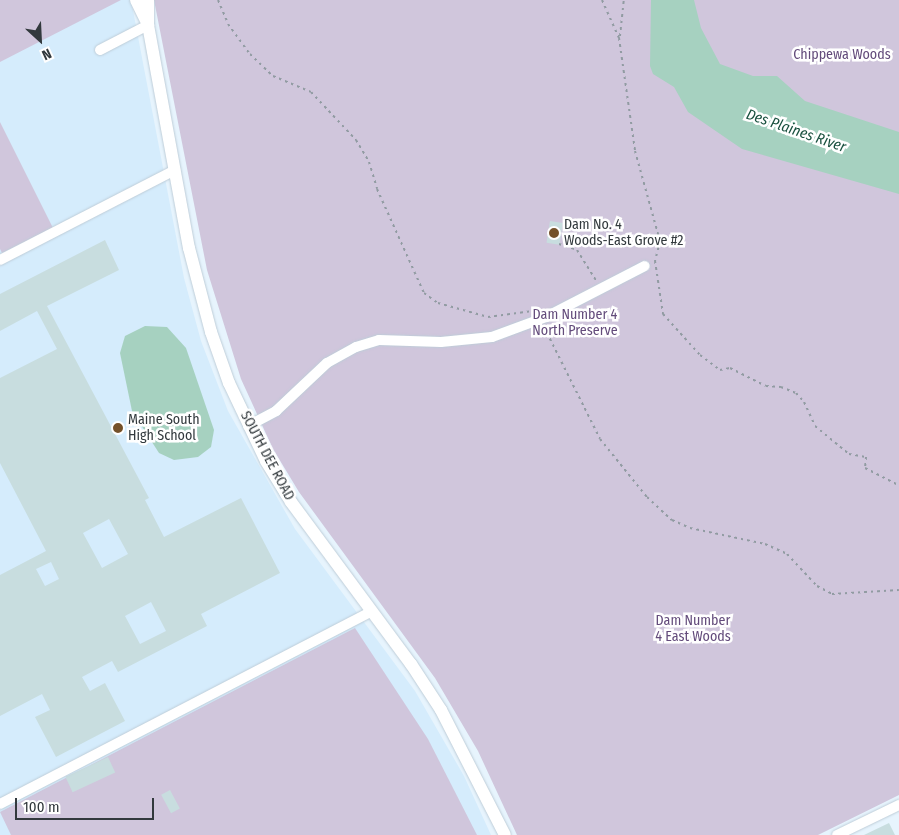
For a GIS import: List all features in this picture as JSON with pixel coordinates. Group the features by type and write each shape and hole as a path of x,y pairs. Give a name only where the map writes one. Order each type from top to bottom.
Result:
{"main road":[{"name":"SOUTH DEE ROAD","path":"136,0 148,25"},
{"name":"SOUTH DEE ROAD","path":"148,0 148,25 189,248 211,332 248,426 291,502 372,611 440,710 505,835"}],"lane":[{"path":"100,50 148,25"},
{"path":"0,260 175,170"},
{"path":"248,426 276,412 327,363 356,347 385,339 441,342 492,337 539,319 645,266"},
{"path":"0,804 372,611"},
{"path":"837,835 899,805"}],"path":[{"path":"218,0 228,24 250,54 274,76 311,92 331,110 356,140 369,162 377,189 424,293 438,303 488,317 522,312"},
{"path":"602,0 619,38"},
{"path":"624,0 619,38 635,151 660,241 655,261 663,314 700,355 720,370 730,368 766,386 780,387 796,393 804,402 815,426 849,454 866,457 865,468 899,485"},
{"path":"559,244 577,250 600,289"},
{"path":"645,266 655,261"},
{"path":"542,324 600,439 647,497 672,520 690,528 765,544 787,554 817,586 832,594 899,590"}],"shaded area":[{"name":"Maine South High School","path":"0,0 131,0 184,278 201,341 228,411 295,529 415,691 464,776 491,835 0,835"}],"green space":[{"path":"0,0 121,0 0,62"},
{"name":"Dam Number 4 North Preserve","path":"154,0 899,0 899,795 818,835 517,835 478,751 435,678 299,492 273,449 241,379 207,270"},
{"path":"0,122 53,228 2,253 0,249"},
{"path":"355,628 428,739 477,835 11,835 0,812"}],"water":[{"name":"Des Plaines River","path":"651,0 694,0 701,28 720,64 753,76 777,76 805,101 899,132 899,194 742,149 688,112 674,87 653,74 650,66"},
{"path":"145,326 167,327 186,348 214,430 211,447 198,457 174,460 159,453 132,411 120,353 125,336"}],"building":[{"name":"Dam No. 4 Woods-East Grove #2","path":"550,221 563,223 559,245 547,243"},
{"path":"105,240 119,270 47,306 149,498 145,500 164,537 241,498 280,573 201,614 207,626 118,672 112,661 82,677 90,691 105,683 125,721 56,757 35,717 50,710 42,694 0,716 0,575 46,551 0,463 0,378 57,349 37,311 0,331 0,294","holes":["109,519 128,554 102,568 83,533","51,562 59,579 45,586 36,569","151,602 166,631 140,644 125,616"]},
{"path":"108,757 115,772 73,792 65,777"},
{"path":"170,790 180,809 171,813 161,795"},
{"path":"889,823 895,835 864,835"}],"place":[{"name":"Dam No. 4 Woods-East Grove #2","path":"554,233"},
{"name":"Maine South High School","path":"118,428"}],"park label":[{"name":"Chippewa Woods","path":"842,55"},
{"name":"Dam Number 4 East Woods","path":"693,630"}]}
